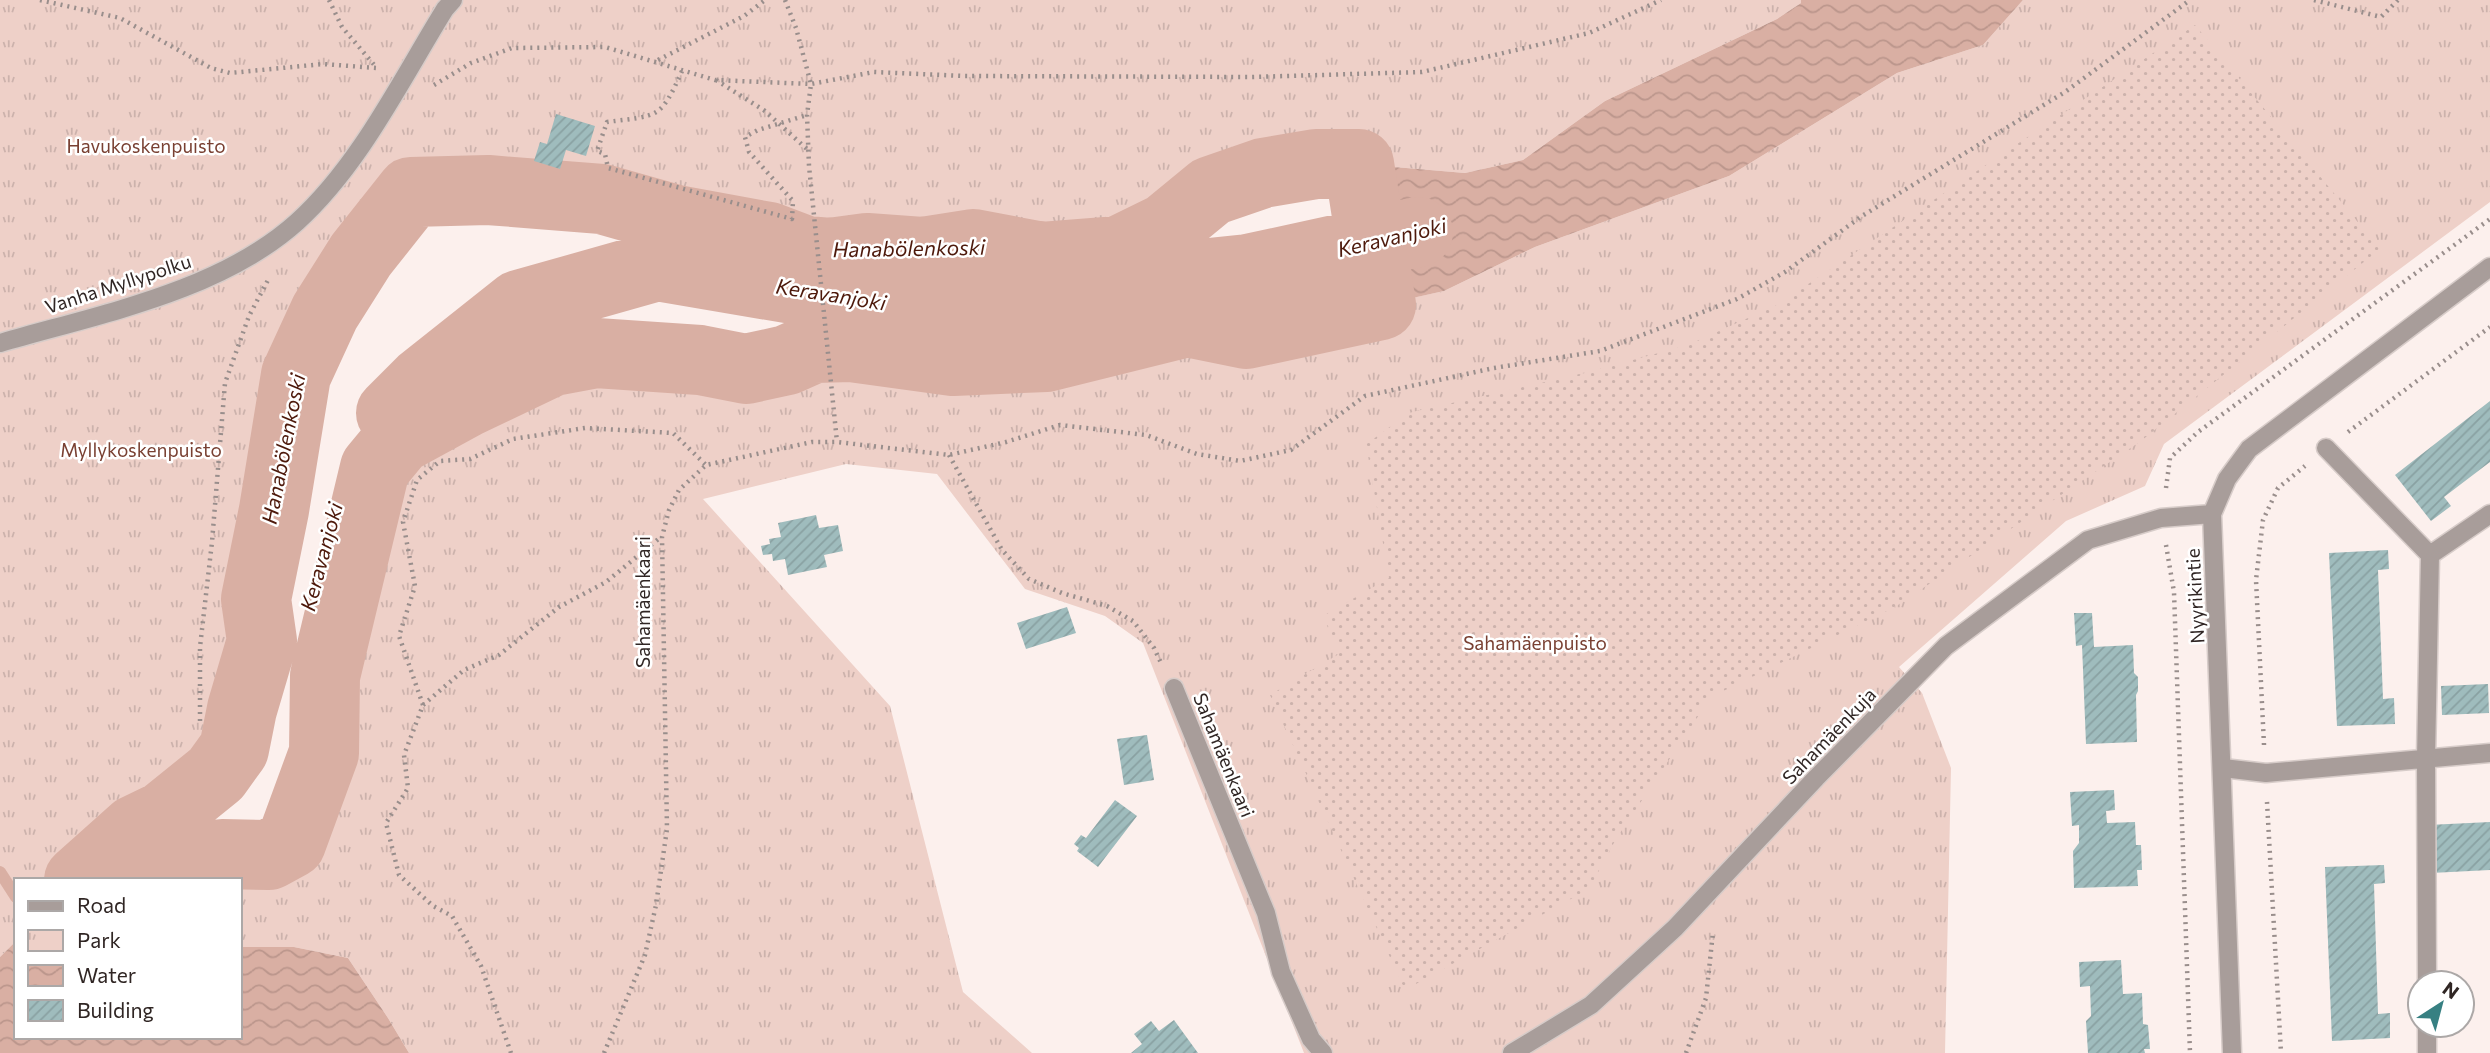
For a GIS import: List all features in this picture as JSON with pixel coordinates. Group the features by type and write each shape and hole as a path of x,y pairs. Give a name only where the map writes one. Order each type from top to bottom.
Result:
{"street":[{"name":"Vanha Myllypolku","path":"0,343 181,290 249,258 296,223 323,195 376,125 401,80 453,0"},
{"name":"Nyyrikintie","path":"2232,1053 2212,514 2227,480 2249,449 2490,267"},
{"path":"2326,448 2430,555 2427,969"},
{"name":"Sahamäenkuja","path":"1512,1053 1591,1005 1675,928 1946,646 2088,540 2161,519 2212,514"},
{"path":"2430,555 2490,514"},
{"name":"Sahamäenkaari","path":"1174,688 1266,913 1281,972 1311,1038 1323,1053"},
{"path":"2223,768 2266,773 2490,752"}],"path":[{"path":"40,0 120,18 211,68 230,73 323,64 376,68 401,80 432,86 471,63 512,48 605,47 715,80 811,84 874,72 965,76 1238,77 1422,72 1589,33 1661,0"},
{"path":"329,0 342,27 376,68"},
{"path":"657,61 744,16 765,0"},
{"path":"785,0 796,27 811,84 807,114 809,166 837,442"},
{"path":"423,705 399,636 415,586 403,522 416,480 440,461 470,458 513,439 585,428 673,433 706,465 812,442 837,442 949,455 1006,442 1060,425 1146,435 1196,454 1240,461 1291,450 1365,396 1494,368 1600,351 1737,299 1785,272 1862,216 2065,92 2190,0"},
{"path":"2314,0 2381,18 2398,0"},
{"path":"682,71 667,105 659,111 651,116 607,122 597,151 605,154 608,168 792,219 793,201 749,152 745,137 807,114"},
{"path":"715,80 765,111 808,150"},
{"path":"200,721 200,647 225,383 249,316 271,272"},
{"path":"2281,1053 2256,580 2263,520 2278,488 2326,448 2490,327"},
{"name":"Sahamäenkaari","path":"949,455 1002,550 1029,579 1062,593 1107,606 1133,621 1154,649 1174,688"},
{"name":"Sahamäenkaari","path":"604,1053 645,955 656,905 667,829 662,537 669,510 679,490 706,465"},
{"path":"512,1053 481,966 452,916 433,906 399,875 386,823 408,788 404,755 423,705 464,670 499,655 559,607 606,582 662,537"},
{"path":"1686,1053 1706,998 1718,883"}],"green space":[{"name":"Myllykoskenpuisto","path":"0,0 1801,0 1801,3 1777,19 1605,101 1523,160 1465,173 1359,164 1316,164 1263,173 1211,191 1166,228 1119,251 1042,257 973,244 922,252 867,248 830,253 806,251 769,237 676,220 602,199 488,190 411,192 361,255 325,312 296,375 256,599 262,641 242,709 234,749 216,774 164,816 135,830 81,878 14,878 14,943 0,957"},
{"name":"Sahamäenpuisto","path":"2023,0 2490,0 2490,202 2164,444 2145,486 2066,521 1899,667 1922,693 1951,768 1945,1053 1304,1053 1143,643 1105,616 1025,589 937,474 846,464 703,499 890,706 963,992 1032,1053 409,1053 348,958 294,947 242,947 242,878 168,878 222,854 269,855 291,843 324,753 325,676 375,468 399,439 465,403 553,361 596,353 700,360 746,369 787,360 814,348 851,347 953,361 1046,357 1187,322 1247,334 1444,291 1535,247 1729,176 1897,73 1983,45"},
{"path":"2195,25 2380,249 2141,441 1895,607 1711,697 1616,839 1589,889 1405,990 1270,695 1339,654 1323,616 1389,578 1366,444 1412,412 1585,373 1688,345 1777,305"}],"water":[{"path":"1801,0 2023,0 1983,45 1897,73 1729,176 1535,247 1444,291 1381,305 1359,164 1465,173 1523,160 1605,101 1777,19 1801,3"},
{"path":"14,943 14,1039 242,1039 242,947 294,947 348,958 409,1053 0,1053 0,957"}],"building":[{"path":"556,114 595,126 586,156 566,150 560,169 534,161 540,142 547,144"},
{"path":"2490,401 2490,462 2444,497 2451,506 2431,521 2395,475"},
{"path":"816,515 819,528 838,525 843,551 824,555 827,567 788,575 785,559 773,561 772,554 763,555 761,546 770,544 769,539 781,537 778,523"},
{"path":"2388,550 2389,569 2378,570 2383,699 2394,698 2395,724 2337,726 2329,553"},
{"path":"1067,607 1076,633 1026,649 1017,623"},
{"path":"2074,613 2092,613 2094,647 2133,645 2134,673 2138,677 2137,742 2086,744 2082,645 2076,646"},
{"path":"2488,684 2489,713 2442,715 2441,686"},
{"path":"1147,735 1154,780 1124,785 1117,739"},
{"path":"2114,790 2115,810 2106,811 2107,823 2135,822 2136,845 2141,845 2142,870 2137,870 2138,886 2074,888 2073,851 2079,843 2079,825 2072,826 2070,792"},
{"path":"1115,800 1137,816 1098,867 1077,851 1079,848 1074,844 1081,835 1086,838"},
{"path":"2490,822 2490,870 2431,873 2428,825"},
{"path":"2384,865 2385,883 2374,884 2378,1014 2390,1013 2390,1038 2332,1041 2325,867"},
{"path":"2121,960 2123,994 2142,993 2143,1024 2148,1025 2150,1049 2144,1049 2145,1053 2088,1053 2086,1021 2091,1016 2090,986 2080,987 2079,962"},
{"path":"1174,1020 1198,1053 1131,1053 1142,1044 1134,1034 1151,1021 1159,1031"}],"waterway":[{"name":"Hanabölenkoski","path":"81,878 135,830 164,816 216,774 234,749 242,709 262,641 256,599 296,375 325,312 361,255 411,192 488,190 602,199 676,220 769,237 806,251 830,253 867,248 922,252 973,244 1042,257 1119,251 1166,228 1211,191 1263,173 1316,164 1359,164 1381,305 1246,334 1187,322 1046,357 953,361 851,347 814,348 787,360 746,369 700,360 596,353 553,361 465,403 399,439 375,468 325,676 324,753 291,843 269,855 222,854 168,878"},
{"name":"Keravanjoki","path":"391,413 422,382 519,305 657,266 893,306 1248,269 1418,232"},
{"path":"0,872 14,894"}],"park label":[{"name":"Havukoskenpuisto","path":"146,146"}]}
